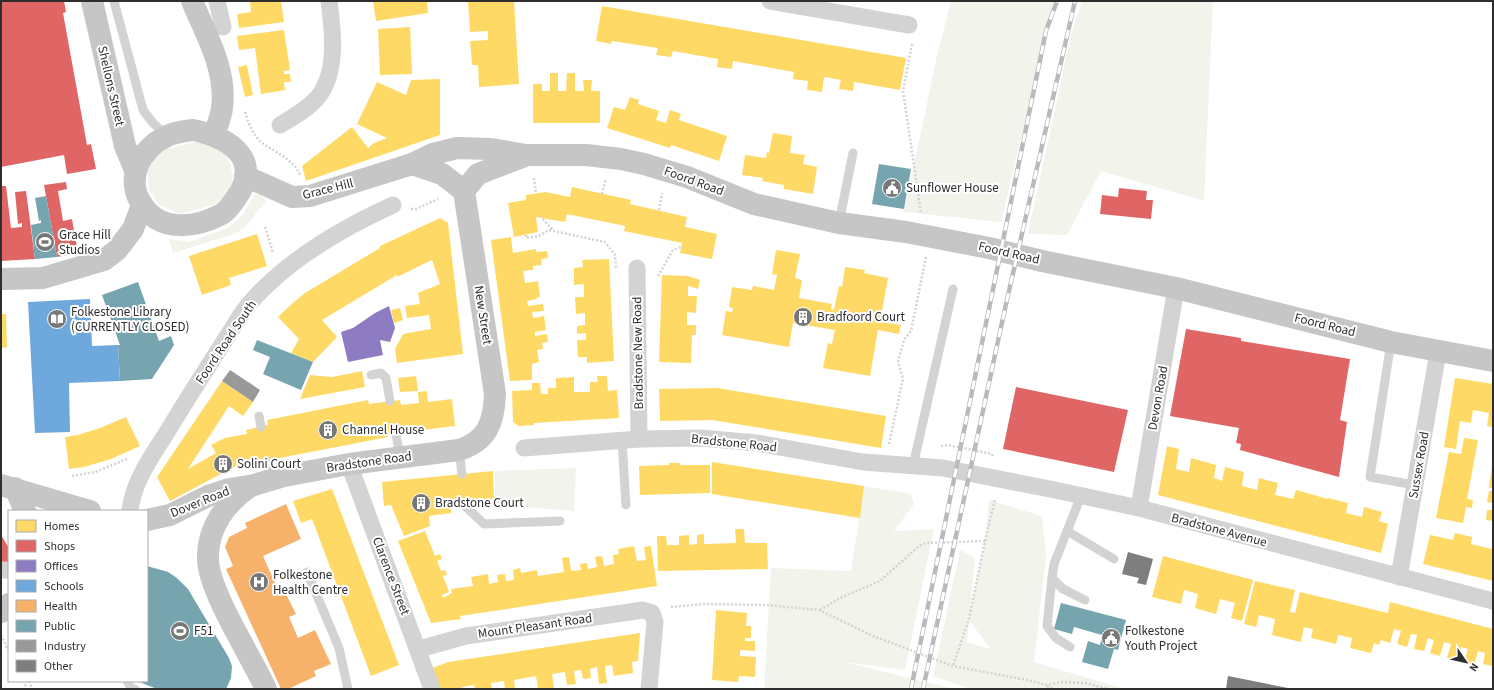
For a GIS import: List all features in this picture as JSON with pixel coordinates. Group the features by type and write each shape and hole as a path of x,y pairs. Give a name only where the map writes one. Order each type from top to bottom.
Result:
{"main road":[{"name":"Shellons Street","path":"92,1 125,146 135,170"},
{"path":"192,1 218,63 222,86 222,109 214,135"},
{"path":"193,130 214,135 228,143 243,157 246,167 242,187 237,197 221,214 187,225 166,224 153,217 142,205 134,185 135,170 152,145 168,136 193,130"},
{"name":"Grace Hill","path":"245,176 292,197 310,196 412,164 433,154 457,148 492,149 526,155"},
{"path":"412,164 442,174 464,191 478,174 526,155"},
{"name":"Foord Road","path":"526,155 586,155 644,164 687,177 754,204 839,223 926,236 1176,288 1391,342 1438,352 1493,360"},
{"name":"New Street","path":"464,191 495,394 494,407 489,427 482,437"},
{"path":"1,279 43,278 104,260 117,250 133,229 142,205"},
{"name":"Bradstone Road","path":"264,475 459,450 472,446 482,437"},
{"path":"264,475 221,513 212,534 208,560 218,593 266,689"},
{"name":"Dover Road","path":"148,520 170,515 208,496 264,475"},
{"path":"8,487 24,510"},
{"path":"8,487 87,510"}],"street":[{"path":"217,1 223,27"},
{"path":"280,125 306,108 318,98 325,86 331,61 332,46 329,1"},
{"path":"770,1 909,26"},
{"name":"Foord Road South","path":"130,510 131,501 139,480 202,376 248,305 279,274 320,244 358,221 393,206"},
{"name":"Bradstone New Road","path":"637,268 639,439"},
{"name":"Devon Road","path":"1139,508 1176,288"},
{"name":"Sussex Road","path":"1399,577 1438,352"},
{"name":"Bradstone Road","path":"524,448 639,439 700,438 757,443 825,456 884,464 943,468"},
{"name":"Clarence Street","path":"349,464 419,649 432,689"},
{"name":"Bradstone Avenue","path":"943,468 1139,508 1493,601"},
{"name":"Mount Pleasant Road","path":"419,649 474,635 644,610 652,613"},
{"path":"649,689 655,622 652,613"}],"lane":[{"path":"114,1 142,110 153,123 168,136"},
{"path":"839,223 853,154"},
{"path":"913,466 952,289"},
{"path":"1391,342 1370,477 1415,485"},
{"path":"371,375 381,373 386,378 390,401"},
{"path":"259,416 261,427"},
{"path":"396,434 400,458"},
{"path":"622,440 626,505"},
{"path":"459,450 462,474"},
{"path":"1070,647 1056,638 1047,626 1054,564 1081,496"},
{"path":"465,502 465,506 484,524 560,521"},
{"path":"1067,531 1114,559"},
{"path":"307,572 339,648 348,689"},
{"path":"1052,578 1063,589 1085,600"},
{"path":"128,682 131,688 135,689"}],"path":[{"path":"884,464 903,379 898,361 904,340 911,331 926,258 926,236 903,91 912,44"},
{"path":"260,141 297,167 301,178"},
{"path":"602,194 607,176"},
{"path":"534,177 536,193"},
{"path":"659,210 663,190"},
{"path":"393,206 416,209 438,199"},
{"path":"540,216 554,231"},
{"path":"265,227 279,274"},
{"path":"526,234 526,238 539,236 549,230 605,242 615,255 616,269"},
{"path":"72,476 95,472 119,464 133,456"},
{"path":"953,666 969,619 994,502"},
{"path":"819,610 840,598 880,581 919,546 926,542 985,541"},
{"path":"652,613 662,607 704,604 767,605 819,610 873,636 953,666 1027,680 1046,685 1054,689"},
{"path":"1,635 8,650"},
{"path":"24,682 27,688"},
{"path":"1046,685 1063,682 1084,683 1108,689"}],"shaded area":[{"path":"951,1 1054,1 1001,222 904,212 937,56"},
{"path":"1082,1 1213,1 1204,201 1101,171 1067,235 1028,234 1071,35"},
{"path":"200,141 224,152 230,164 233,178 228,193 215,204 180,214 160,205 149,191 148,172 155,157 167,149"},
{"path":"259,194 266,201 245,227 237,233 173,253 169,239 189,242 228,228 242,216 254,195"},
{"path":"576,468 574,511 497,505 495,501 495,471"},
{"path":"864,486 911,494 914,504 894,531 934,529 905,670 844,662 955,689 764,689 771,568 851,571"},
{"path":"989,500 1042,516 1046,557 1034,662 1125,689 970,689 933,676 960,550 975,558 970,612 985,541","holes":["969,620 990,648 967,642"]}],"building: Homes":[{"path":"250,1 281,1 284,22 239,28 237,14 251,12"},
{"path":"373,1 427,1 428,13 376,21"},
{"path":"468,1 514,1 519,84 479,87 478,65 472,65 470,41 488,40 488,31 470,32"},
{"path":"602,6 906,58 900,90 854,82 853,91 839,89 841,80 824,77 822,92 807,90 808,81 793,79 794,72 733,61 732,69 717,67 718,59 673,51 671,57 656,55 658,48 612,41 611,44 596,41"},
{"path":"410,27 412,74 380,75 378,29"},
{"path":"284,30 290,70 284,71 284,74 290,74 291,82 284,82 285,90 261,94 255,48 239,50 237,36"},
{"path":"247,65 253,95 245,97 238,67"},
{"path":"550,73 558,73 558,91 566,91 567,73 575,73 575,91 584,91 583,80 592,80 591,91 600,91 600,123 533,123 533,84 542,84 542,91 550,91"},
{"path":"440,79 440,135 306,181 302,166 352,127 368,148 374,143 387,138 357,124 377,82 406,95 411,80"},
{"path":"630,97 639,100 638,104 659,111 656,120 666,123 670,110 681,114 679,120 727,136 719,161 671,145 670,148 607,128 614,107 625,110"},
{"path":"773,133 792,136 790,153 805,155 803,164 817,167 813,194 784,189 784,185 762,181 763,178 742,175 745,155 766,158 767,152 769,153"},
{"path":"572,187 631,200 630,204 687,217 685,227 717,234 712,259 680,253 682,243 624,231 625,226 567,214 565,222 536,217 538,232 514,237 508,203 526,200 526,195 545,192 570,197"},
{"path":"440,218 448,223 463,354 397,363 395,349 403,334 431,329 429,315 407,318 405,306 420,304 418,293 440,284 432,260 397,277 397,275 322,320 337,337 313,362 291,353 299,339 278,317 294,302 305,293 380,248 380,246"},
{"path":"257,234 267,266 229,278 231,285 202,295 189,256"},
{"path":"511,237 513,253 536,249 536,252 547,251 548,258 541,259 542,265 533,266 533,270 523,271 525,283 538,281 540,297 527,301 528,306 543,304 544,311 532,312 533,318 544,316 546,330 535,332 535,336 547,334 548,342 542,343 543,349 537,350 539,362 532,364 532,380 510,381 491,240"},
{"name":"Bradfoord Court","path":"776,250 800,254 795,278 802,280 799,298 832,304 831,309 834,310 839,286 842,287 845,267 865,270 864,273 888,278 880,322 901,325 899,334 878,330 870,376 823,368 828,343 832,344 835,330 793,323 789,347 722,335 726,311 732,312 733,308 729,307 732,287 752,290 753,286 774,290 777,275 772,274"},
{"path":"609,259 614,361 587,363 587,357 578,357 577,340 586,340 586,333 577,334 577,326 585,325 585,313 576,314 575,297 584,297 584,284 574,285 574,268 583,267 582,260"},
{"path":"662,275 688,276 700,280 698,289 688,286 688,296 697,296 696,313 687,312 687,325 696,325 696,335 692,335 691,363 659,362"},
{"path":"400,308 403,320 394,323 391,310"},
{"path":"1,314 6,314 7,347 1,348"},
{"path":"362,371 365,387 300,399 310,375 332,377"},
{"path":"416,376 418,391 400,392 398,378"},
{"path":"597,376 607,376 608,391 617,390 619,418 534,423 534,425 518,426 513,422 512,391 532,390 532,383 540,383 541,394 548,394 548,388 556,388 556,378 574,377 574,392 590,392 590,382 598,382"},
{"path":"1455,378 1493,384 1493,427 1487,426 1489,413 1473,410 1471,423 1460,421 1456,449 1444,447"},
{"path":"222,381 253,402 243,416 229,406 188,469 216,453 211,445 225,438 247,434 246,430 268,425 267,420 368,400 369,404 400,400 401,405 419,403 418,392 427,391 428,402 452,399 455,426 388,435 388,437 234,467 170,501 157,477"},
{"path":"717,388 886,416 881,448 712,420 660,421 659,389"},
{"path":"126,417 140,446 111,459 84,467 69,469 65,437 78,435 100,428"},
{"path":"1464,438 1478,440 1467,499 1473,500 1472,508 1466,507 1463,523 1436,518 1449,452 1461,454"},
{"path":"1167,446 1179,449 1176,469 1189,472 1191,458 1216,465 1214,478 1222,481 1225,467 1244,472 1242,486 1257,490 1259,478 1278,483 1275,495 1293,499 1296,490 1348,503 1346,513 1362,517 1364,507 1382,512 1379,521 1388,524 1381,553 1158,495"},
{"path":"712,462 864,486 860,518 712,494"},
{"path":"669,463 680,463 680,465 710,465 710,493 640,495 639,466 669,465"},
{"path":"1492,466 1493,488 1489,488"},
{"name":"Bradstone Court","path":"493,471 494,499 451,504 451,513 429,516 430,526 404,536 391,505 384,506 382,482"},
{"path":"332,489 399,665 371,676 312,519 301,523 293,501"},
{"path":"1489,491 1493,491 1493,503 1487,502"},
{"path":"1487,510 1493,510 1493,521 1486,520"},
{"path":"735,529 744,529 745,543 767,543 768,569 658,571 657,536 666,536 667,545 679,545 679,536 689,535 689,545 697,544 697,535 704,534 704,544 736,543"},
{"path":"425,531 435,556 440,554 442,559 437,561 441,571 445,570 447,575 443,576 449,592 442,595 443,598 452,593 451,589 473,586 471,577 488,574 489,584 498,582 497,575 505,574 506,581 514,580 513,570 520,568 521,573 537,570 538,576 564,572 562,558 569,557 571,571 581,570 580,564 587,563 588,569 597,567 595,557 602,556 604,566 614,564 613,555 619,554 618,549 634,546 637,561 646,560 644,547 651,546 657,586 460,616 461,619 431,623 398,541"},
{"path":"1455,533 1472,537 1471,544 1492,549 1493,547 1493,581 1423,564 1430,535 1453,540"},
{"path":"1163,556 1253,580 1242,621 1231,618 1235,603 1220,599 1216,614 1195,608 1198,594 1184,590 1181,604 1152,597"},
{"path":"1255,581 1295,590 1290,612 1295,613 1300,592 1388,613 1390,602 1493,629 1492,666 1483,664 1485,653 1478,651 1474,665 1464,662 1468,649 1461,647 1457,660 1447,658 1451,644 1444,642 1440,656 1430,653 1434,640 1428,638 1424,651 1414,649 1417,635 1411,634 1407,647 1397,644 1401,631 1394,629 1390,643 1381,640 1379,645 1374,643 1371,653 1350,648 1352,638 1338,635 1336,644 1311,638 1313,629 1304,627 1301,642 1272,635 1275,619 1259,615 1256,627 1244,624"},
{"path":"716,610 747,613 746,626 751,626 751,638 745,638 745,641 755,641 755,651 740,650 740,656 756,657 755,677 739,676 738,682 712,680"},
{"path":"640,633 638,661 632,662 633,673 614,676 612,665 605,666 607,683 599,684 597,667 590,669 591,678 583,679 581,670 574,671 576,684 567,685 565,672 552,674 554,688 549,689 538,689 536,676 514,680 515,689 505,689 504,681 491,683 492,689 475,689 474,685 462,687 462,689 438,689 430,669 448,662"}],"building: Shops":[{"path":"1,1 64,1 66,12 63,13 87,145 91,144 96,169 67,174 64,155 1,167"},
{"path":"66,182 67,189 58,191 63,221 72,219 78,253 57,257 44,185"},
{"path":"1,186 6,186 11,228 22,227 22,223 18,224 15,192 26,191 35,259 1,261"},
{"path":"1119,188 1147,191 1146,200 1153,200 1151,219 1100,214 1102,195 1118,197"},
{"path":"1186,329 1241,338 1241,341 1350,359 1340,420 1347,422 1339,477 1240,450 1241,444 1236,443 1239,428 1170,416"},
{"path":"1016,387 1128,410 1114,472 1003,449"},
{"path":"1,535 8,546 8,562 1,565"}],"building: Offices":[{"path":"389,306 395,328 390,342 380,340 383,355 348,362 341,332 353,328 375,313"}],"building: Schools":[{"path":"90,299 92,346 118,345 120,381 69,383 70,432 35,433 28,302"}],"building: Health":[{"path":"286,504 301,539 263,556 279,592 284,590 296,614 289,617 298,638 315,630 331,664 314,671 316,676 288,689 281,689 226,569 233,566 225,547 229,537 247,528 245,523"}],"building: Public":[{"path":"879,164 911,169 904,209 872,204"},
{"path":"46,196 57,257 35,259 31,225 41,223 41,220 39,221 35,198"},
{"path":"138,282 159,341 171,336 174,345 152,379 120,381 118,345 120,345 102,295"},
{"path":"257,340 313,362 301,390 263,374 270,357 253,350"},
{"name":"F51","path":"148,566 168,572 177,578 188,589 229,658 232,666 231,678 226,689 157,689 140,682 148,682"},
{"name":"Folkestone Youth Project","path":"1061,603 1126,620 1118,650 1114,649 1108,669 1082,662 1088,641 1100,645 1102,635 1074,627 1072,634 1054,629"}],"building: Industry":[{"path":"230,370 260,390 253,402 222,381"}],"building: Other":[{"path":"1128,552 1153,559 1146,585 1137,583 1139,578 1122,574"},
{"path":"1228,676 1288,688 1226,689"}],"railway":[{"path":"911,689 1046,31 1057,1"},
{"path":"923,689 1006,304 1075,1"}],"place":[{"name":"Sunflower House","path":"892,188"},
{"name":"Grace Hill Studios","path":"45,242"},
{"name":"Bradfoord Court","path":"803,317"},
{"name":"Folkestone Library (CURRENTLY CLOSED)","path":"57,319"},
{"name":"Channel House","path":"328,430"},
{"name":"Solini Court","path":"223,464"},
{"name":"Bradstone Court","path":"421,503"},
{"name":"Folkestone Health Centre","path":"259,582"},
{"name":"F51","path":"180,631"},
{"name":"Folkestone Youth Project","path":"1111,638"}]}
